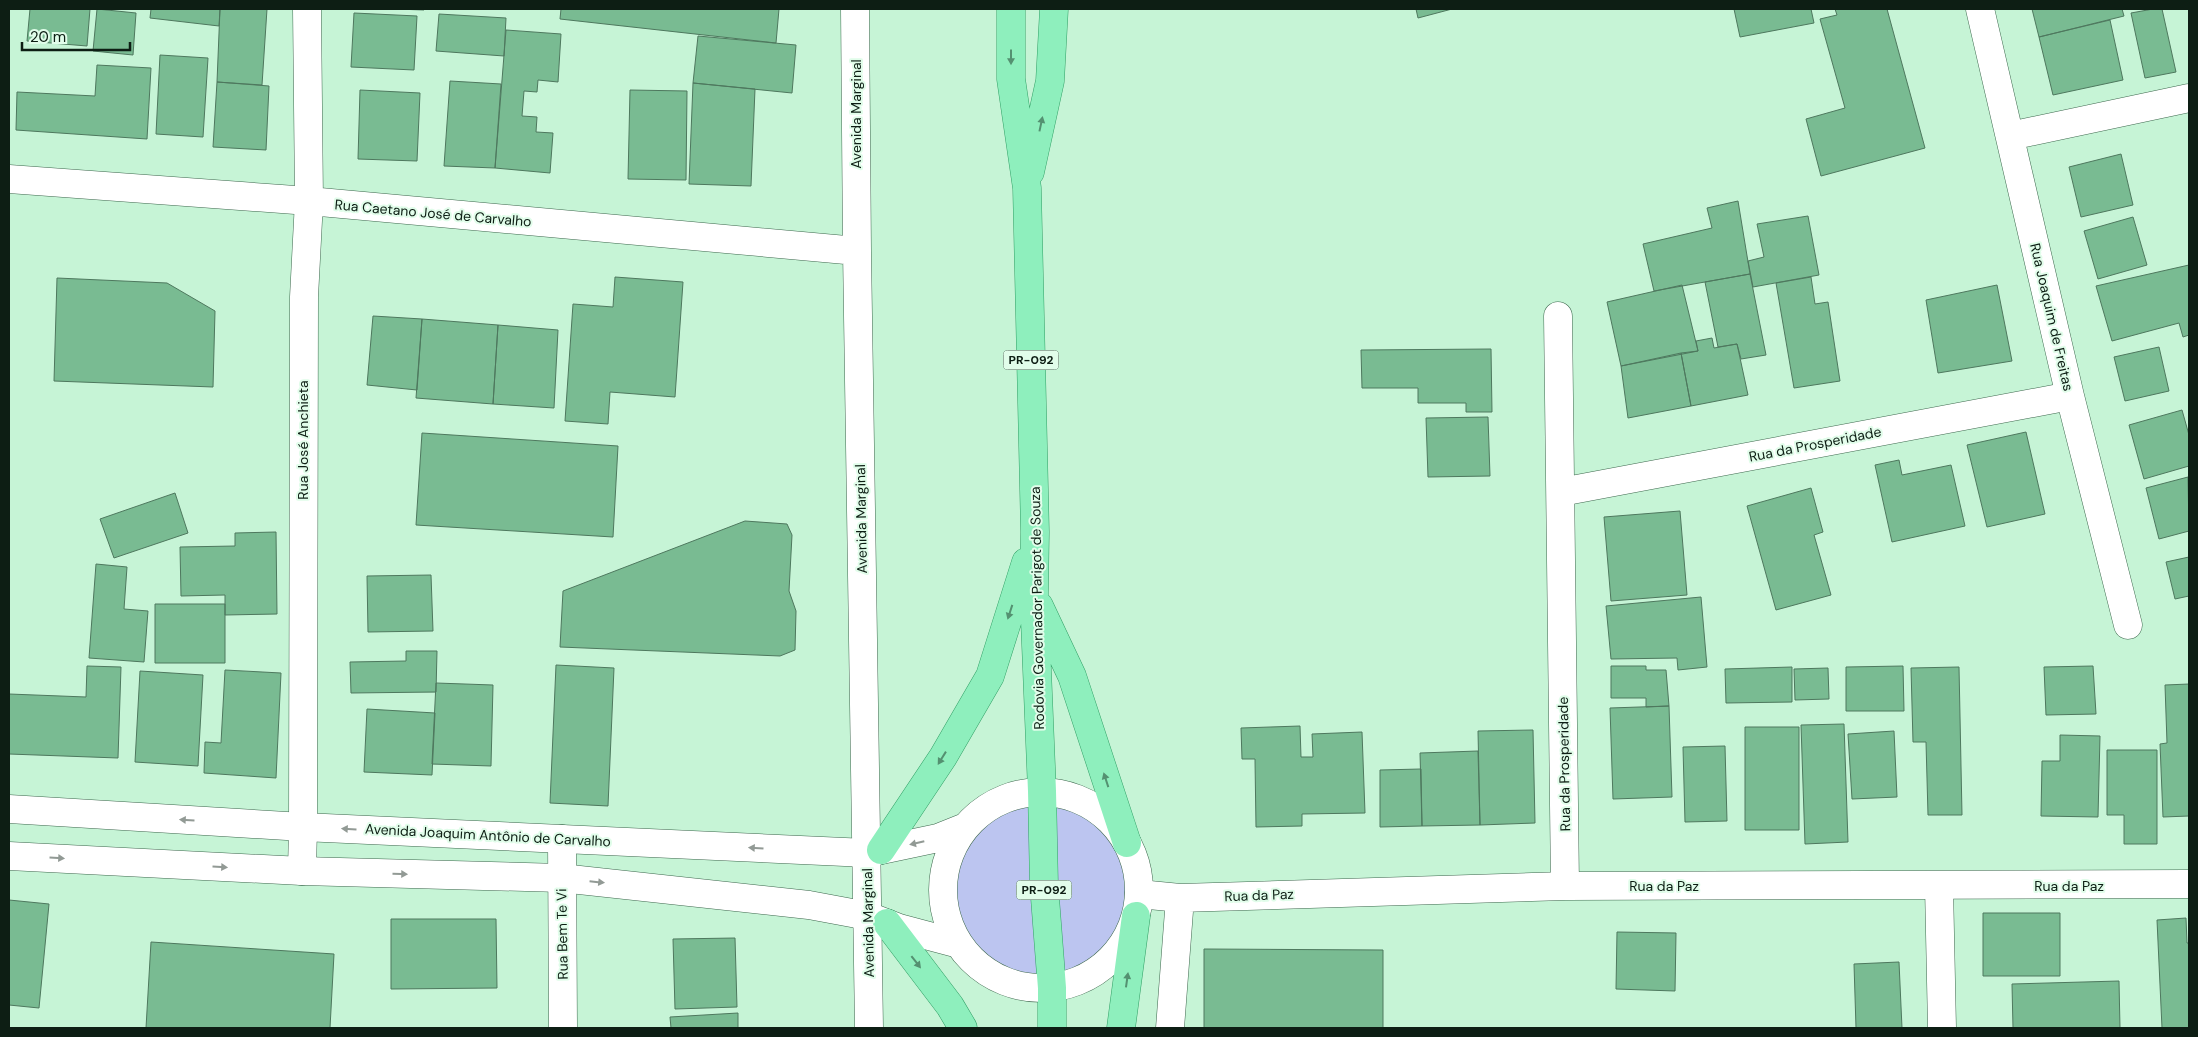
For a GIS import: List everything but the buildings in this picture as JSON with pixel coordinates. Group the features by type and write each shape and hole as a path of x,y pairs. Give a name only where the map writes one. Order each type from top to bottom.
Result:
{"main road":[{"name":"Rodovia Governador Parigot de Souza","path":"1011,9 1011,78 1027,188 1035,532 1034,596 1044,885 1052,988 1052,1028"},
{"name":"Rodovia Governador Parigot de Souza","path":"1027,188 1050,81 1054,9"},
{"path":"874,852 943,757 990,676 1035,532"},
{"path":"1034,596 1072,676 1127,843"},
{"path":"1121,1028 1138,905"},
{"path":"877,920 950,1006 963,1028"}],"street":[{"name":"Rua José Anchieta","path":"302,871 304,827 304,307 309,201 307,9"},
{"name":"Avenida Marginal","path":"855,9 856,251 877,920 869,1028"},
{"name":"Rua Joaquim de Freitas","path":"1980,9 2070,396 2128,625"},
{"path":"2010,136 2189,98"},
{"name":"Rua Caetano José de Carvalho","path":"9,179 309,201 856,251"},
{"name":"Rua da Prosperidade","path":"1558,316 1565,886"},
{"name":"Rua da Prosperidade","path":"1561,492 2070,396"},
{"path":"1042,791 1076,798 1105,816 1127,843 1137,868 1138,905 1124,943 1105,965 1080,981 1052,988 1016,985 984,970 959,944 946,916 942,885 948,855 963,828 980,812 999,800 1020,794 1042,791"},
{"name":"Avenida Joaquim Antônio de Carvalho","path":"9,809 304,827 874,852 938,838 963,828"},
{"name":"Rua Bem Te Vi","path":"562,839 563,1028"},
{"path":"9,856 302,871 561,878 809,905 877,920 959,944"},
{"name":"Rua da Paz","path":"1138,905 1180,898 1565,886 2189,884"},
{"path":"1939,886 1942,1028"},
{"path":"1170,1028 1180,898"}],"shaded area":[{"path":"1050,803 1074,809 1089,817 1103,828 1114,842 1122,857 1127,873 1127,907 1122,923 1114,938 1103,952 1089,963 1074,971 1058,976 1032,977 1008,971 993,963 979,952 968,938 960,923 955,907 954,881 960,857 968,842 979,828 993,817 1008,809 1024,804"}]}
